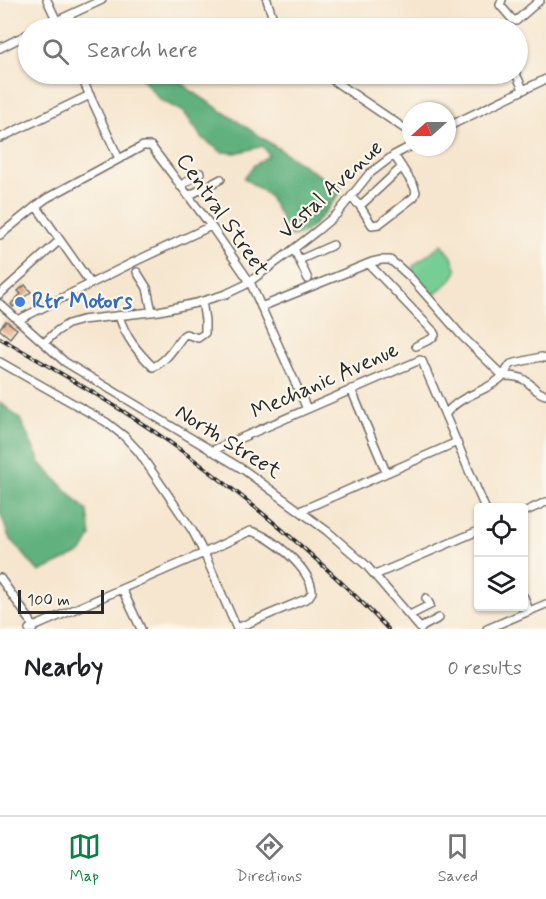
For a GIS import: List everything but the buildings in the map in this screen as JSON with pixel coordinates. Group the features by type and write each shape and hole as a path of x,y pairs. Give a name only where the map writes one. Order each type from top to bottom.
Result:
{"street":[{"path":"47,0 55,18"},
{"path":"70,18 102,0"},
{"path":"267,0 273,18"},
{"path":"502,0 500,5 511,18"},
{"path":"522,18 540,0"},
{"path":"0,48 18,39"},
{"path":"456,122 546,79"},
{"path":"0,235 36,206 119,159 85,84"},
{"path":"339,84 402,127"},
{"path":"521,84 523,89"},
{"path":"0,138 90,95"},
{"name":"Central Street","path":"119,159 147,145 151,146 211,226 250,282 306,409"},
{"name":"Vestal Avenue","path":"44,343 68,324 152,312 202,301 226,294 250,282 337,214 369,174 402,151"},
{"path":"351,197 360,206 372,225 379,224 414,197 416,192 414,186 394,155"},
{"path":"360,206 402,167"},
{"path":"180,186 200,173"},
{"path":"188,196 221,179"},
{"path":"36,206 91,284"},
{"path":"18,320 211,226"},
{"path":"0,294 60,240"},
{"path":"299,260 333,244"},
{"path":"294,249 308,279"},
{"path":"261,307 369,264 390,260 411,278 461,335 502,376 517,377 527,381 536,391 543,395 546,394"},
{"path":"369,264 433,331 435,335 431,339 416,346"},
{"path":"137,272 147,288 152,312"},
{"path":"119,316 130,341 153,367 163,361 186,334 198,338 205,333 206,320 202,301"},
{"name":"North Street","path":"0,304 72,367 244,470 300,511 346,547 375,575 421,628"},
{"path":"483,503 446,415 453,405 489,386 502,376 511,363 546,358"},
{"name":"Mechanic Avenue","path":"211,451 420,360 446,415"},
{"path":"0,362 106,422 124,435 183,514 204,553 237,629 308,598 312,592 310,580 302,570 269,539 250,531 204,553 32,628 30,620 0,578"},
{"path":"351,389 386,472"},
{"path":"300,511 457,442"},
{"path":"528,510 546,502"},
{"path":"375,575 474,533"},
{"path":"122,589 141,629"},
{"path":"410,615 430,605 426,598"},
{"path":"487,629 546,604"},
{"path":"421,628 439,618"}],"green space":[{"path":"146,84 184,84 323,178 339,185 342,191 325,212 303,233 295,236 288,235 281,228 281,217 268,195 244,178 253,166 269,155 263,146 236,153 222,152 202,138 184,112 160,100"},
{"path":"442,244 452,257 457,271 452,279 434,295 413,273 413,266"},
{"path":"0,402 20,419 41,464 88,512 91,536 82,552 39,572 9,537 0,512"}],"railway":[{"path":"0,338 120,409 189,456 292,538 388,629"}],"place":[{"name":"Rtr Motors","path":"20,302"}]}
